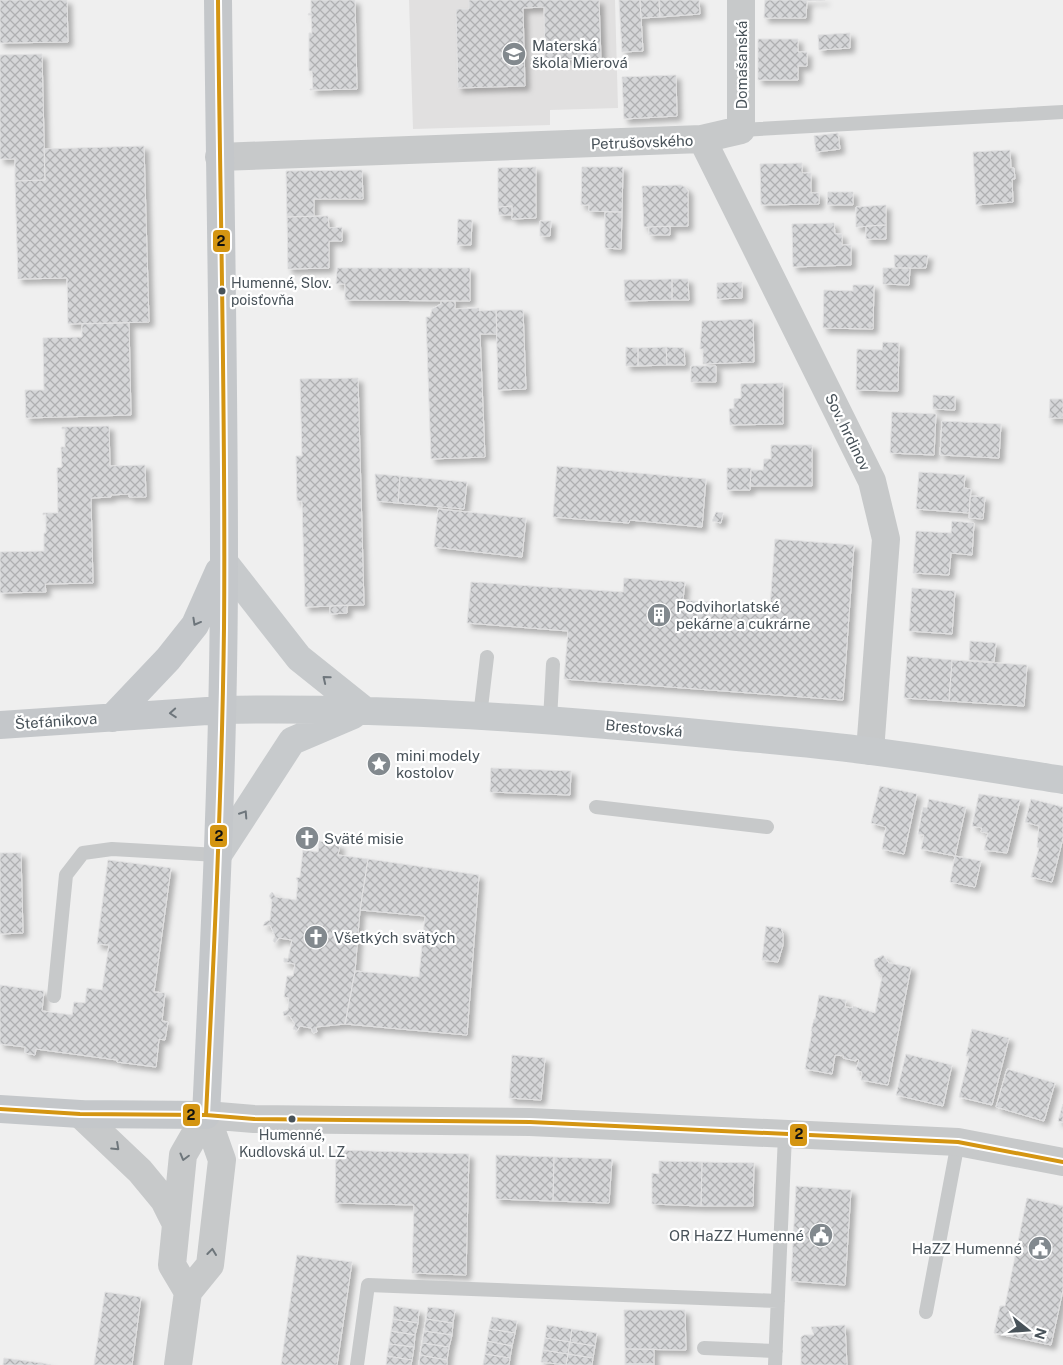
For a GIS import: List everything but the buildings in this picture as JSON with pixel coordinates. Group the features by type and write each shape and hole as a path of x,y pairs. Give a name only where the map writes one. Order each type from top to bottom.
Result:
{"main road":[{"path":"0,1109 80,1114 206,1114 218,855 224,562 218,0"},
{"path":"112,718 168,658 195,625 224,562"},
{"name":"Štefánikova","path":"0,725 222,710"}],"street":[{"name":"Domašanská","path":"741,0 741,130"},
{"name":"Petrušovského","path":"219,157 702,139 741,130"},
{"name":"Sov. hrdinov","path":"702,139 872,481 886,539 870,750"},
{"path":"218,855 292,741 364,710 299,658 224,562"},
{"name":"Brestovská","path":"222,710 364,710 625,726 870,750 1063,780"},
{"path":"80,1114 140,1171 164,1200 176,1224"},
{"path":"206,1114 254,1119 530,1122 958,1142 1063,1162"},
{"path":"188,1292 172,1265 176,1224 183,1155 206,1114"},
{"path":"178,1365 188,1292 210,1265 222,1160 206,1114"}],"lane":[{"name":"Petrušovského","path":"741,130 1063,112"},
{"path":"480,716 487,657"},
{"path":"550,720 553,664"},
{"path":"596,807 767,827"},
{"path":"54,996 66,875 83,853 112,849 218,855"},
{"path":"704,1348 776,1358 785,1135"},
{"path":"926,1312 958,1142"},
{"path":"357,1365 368,1286 778,1301"}],"shaded area":[{"name":"Materská škola Mierová","path":"409,0 615,0 618,108 550,110 550,125 413,129"}],"transit line":[{"name":"2","path":"206,1115 220,811 224,628 224,392 218,0"},
{"name":"2","path":"0,1109 80,1114 206,1115 254,1119 530,1122 958,1142 1063,1162"}],"place":[{"name":"Materská škola Mierová","path":"514,54"},
{"name":"Humenné, Slov. poisťovňa","path":"222,291"},
{"name":"Podvihorlatské pekárne a cukrárne","path":"659,615"},
{"name":"mini modely kostolov","path":"379,764"},
{"name":"Sväté misie","path":"307,838"},
{"name":"Všetkých svätých","path":"316,937"},
{"name":"Humenné, Kudlovská ul. LZ","path":"292,1119"},
{"name":"OR HaZZ Humenné","path":"821,1235"},
{"name":"HaZZ Humenné","path":"1040,1248"}]}
